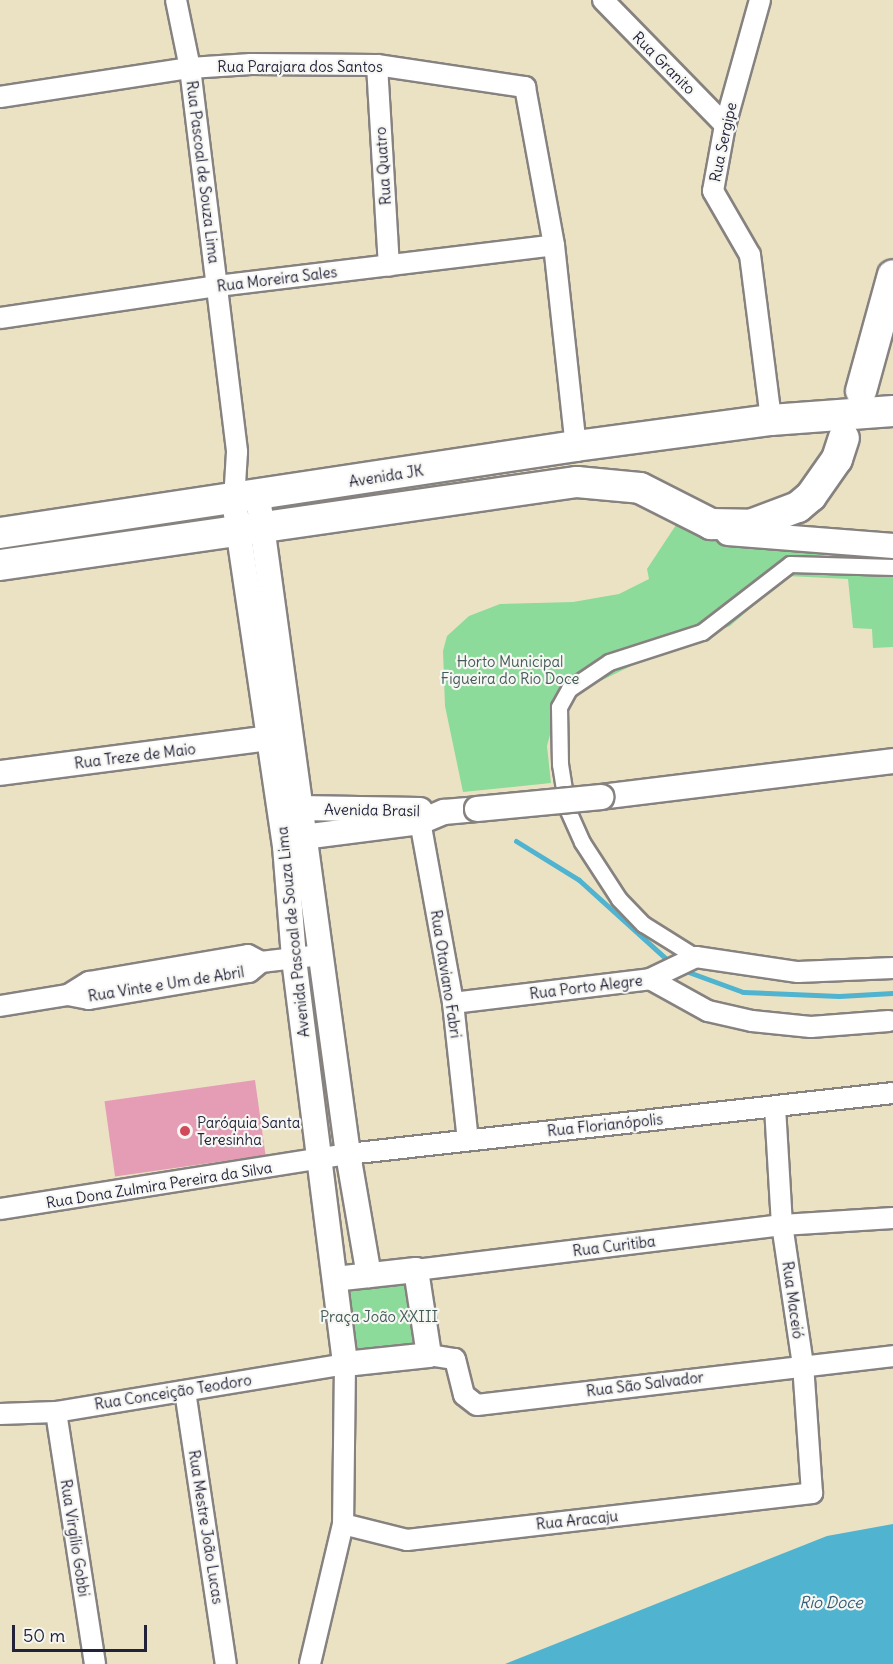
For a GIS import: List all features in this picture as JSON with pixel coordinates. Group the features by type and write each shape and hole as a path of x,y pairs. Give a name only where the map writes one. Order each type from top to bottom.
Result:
{"main road":[{"path":"861,391 893,275"},
{"name":"Avenida JK","path":"0,565 576,446 771,420 893,411"},
{"path":"711,524 750,525 798,507 825,480 844,438"},
{"name":"Avenida JK","path":"0,533 248,513 577,482 640,488 711,524"}],"street":[{"name":"Rua Pascoal de Souza Lima","path":"176,0 190,68 237,452 248,513"},
{"name":"Rua Granito","path":"603,0 725,125"},
{"name":"Rua Sergipe","path":"760,0 725,125 713,191 750,255 771,420"},
{"name":"Rua Parajara dos Santos","path":"0,97 190,68 252,64 376,65 525,87 554,245 576,446"},
{"name":"Rua Quatro","path":"376,65 389,266"},
{"name":"Rua Moreira Sales","path":"0,318 218,286 554,245"},
{"name":"Avenida Pascoal de Souza Lima","path":"248,513 294,842 321,955 348,1154 369,1275"},
{"path":"711,524 742,536 893,546"},
{"path":"893,567 790,564 702,632 609,662 569,689 559,707 560,764 567,808 582,842 620,899 643,924 696,957 798,972 893,968"},
{"name":"Avenida Pascoal de Souza Lima","path":"279,737 299,808 294,842 294,959 345,1364"},
{"name":"Rua Treze de Maio","path":"0,773 279,737"},
{"path":"294,842 444,812 601,797 893,761"},
{"name":"Avenida Brasil","path":"299,808 419,816"},
{"name":"Rua Otaviano Fabri","path":"419,816 453,1003 468,1140"},
{"name":"Rua Vinte e Um de Abril","path":"0,1006 68,995 100,980 248,955 261,962 321,955"},
{"name":"Rua Porto Alegre","path":"453,1003 650,979 696,957"},
{"path":"650,979 708,1011 752,1021 811,1027 889,1021"},
{"name":"Rua Florianópolis","path":"319,1160 348,1154 893,1093"},
{"name":"Rua Maceió","path":"775,1106 782,1226 803,1365 812,1493"},
{"name":"Rua Dona Zulmira Pereira da Silva","path":"0,1209 319,1160"},
{"name":"Rua Curitiba","path":"335,1279 782,1226 893,1218"},
{"path":"310,1664 344,1524 345,1364 429,1355 416,1270"},
{"name":"Rua São Salvador","path":"429,1355 455,1359 464,1395 477,1405 893,1356"},
{"name":"Rua Conceição Teodoro","path":"0,1414 56,1412 345,1364"},
{"name":"Rua Mestre João Lucas","path":"185,1391 226,1664"},
{"name":"Rua Virgílio Gobbi","path":"56,1412 95,1664"},
{"name":"Rua Aracaju","path":"344,1524 407,1539 812,1493"}],"green space":[{"name":"Horto Municipal Figueira do Rio Doce","path":"676,525 721,543 893,557 893,647 873,648 872,629 853,628 848,579 787,576 730,626 635,664 582,690 554,720 547,746 551,783 463,792 445,706 443,651 447,636 469,616 500,604 573,602 619,594 649,579 647,569"},
{"name":"Praça João XXIII","path":"409,1279 418,1346 351,1356 342,1288"}],"water":[{"name":"Rio Doce","path":"893,1524 893,1664 505,1664 827,1536"}],"building":[{"name":"Paróquia Santa Teresinha","path":"255,1080 266,1155 115,1176 104,1101"}],"waterway":[{"path":"516,841 579,880 672,964"},
{"path":"683,970 743,992 839,996 893,993"}],"place":[{"name":"Paróquia Santa Teresinha","path":"185,1131"}]}
